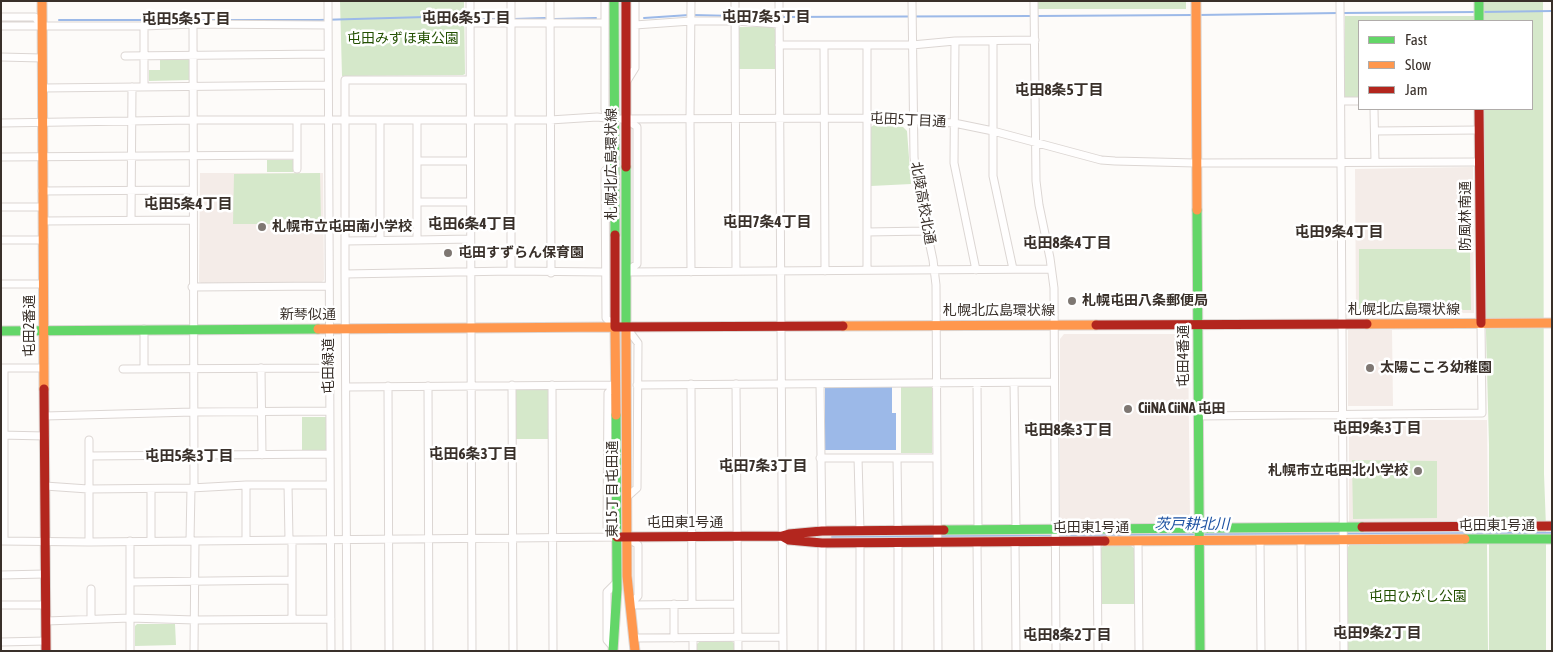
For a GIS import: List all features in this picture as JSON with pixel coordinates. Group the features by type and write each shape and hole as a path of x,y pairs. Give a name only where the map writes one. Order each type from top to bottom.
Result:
{"street":[{"name":"屯田2番通","path":"42,1 46,646"},
{"name":"屯田緑道","path":"328,1 331,651"},
{"path":"470,1 472,651"},
{"path":"511,1 512,271"},
{"path":"550,1 551,273"},
{"path":"605,1 605,110 615,119 615,160 605,171 606,318 615,327"},
{"name":"札幌北広島環状線","path":"614,1 615,119"},
{"name":"札幌北広島環状線","path":"626,1 626,327"},
{"path":"626,83 635,68 635,1"},
{"path":"691,1 691,272"},
{"path":"735,1 736,272"},
{"path":"779,1 783,651"},
{"name":"北陵高校北通","path":"912,1 914,158 917,184 935,271 938,651"},
{"path":"1034,1 1036,181 1054,288 1056,651"},
{"path":"1340,4 1344,651"},
{"path":"1479,4 1479,20"},
{"name":"屯田4番通","path":"1196,5 1200,651"},
{"path":"1,17 36,17 42,26"},
{"path":"635,25 691,17 779,20"},
{"path":"470,19 511,19 550,23 605,23"},
{"path":"1,26 144,26 328,22"},
{"path":"192,24 194,651"},
{"path":"144,26 144,87"},
{"path":"779,45 912,45 955,41 1035,40"},
{"path":"955,41 954,163 976,270"},
{"path":"993,41 993,176 1012,269"},
{"path":"824,45 825,271"},
{"path":"867,45 867,270"},
{"path":"125,56 328,54"},
{"path":"1,57 42,58"},
{"path":"347,651 345,80 470,80"},
{"path":"43,88 328,85"},
{"path":"131,220 132,87"},
{"path":"1341,101 1358,101"},
{"path":"1374,110 1375,162"},
{"name":"防風林南通","path":"1479,110 1481,323"},
{"name":"屯田5丁目通","path":"1,123 132,120 550,120 597,117 615,119 867,118 954,123 1035,141 1100,160 1196,163 1480,162"},
{"path":"297,120 298,169"},
{"path":"417,120 417,240"},
{"path":"380,121 380,240"},
{"path":"1375,131 1479,130"},
{"path":"1,157 297,155"},
{"name":"札幌北広島環状線","path":"615,160 615,327 1552,323"},
{"path":"417,161 470,161"},
{"path":"42,191 192,190"},
{"path":"417,202 470,202"},
{"path":"1,207 43,207"},
{"path":"42,222 192,220"},
{"path":"868,232 927,231"},
{"path":"345,241 470,239"},
{"path":"1,240 44,240"},
{"path":"626,272 1051,269"},
{"path":"345,274 512,271 551,273 606,272"},
{"path":"1,284 44,284"},
{"path":"192,287 329,286"},
{"path":"1198,416 1482,413 1481,323"},
{"name":"新琴似通","path":"1,331 44,331 55,329 615,327"},
{"name":"東15丁目屯田通","path":"613,649 617,582 615,327"},
{"path":"626,327 638,343 637,488 627,497"},
{"name":"東15丁目屯田通","path":"626,327 627,576 635,651"},
{"path":"144,329 144,369"},
{"path":"44,368 2,368 3,541 89,542 617,537"},
{"path":"261,368 262,455"},
{"path":"123,369 329,368"},
{"path":"1014,382 1016,529"},
{"path":"637,384 1054,382"},
{"path":"976,383 978,530"},
{"path":"691,384 692,604"},
{"path":"736,384 738,651"},
{"path":"820,384 822,531"},
{"path":"512,385 514,651"},
{"path":"552,385 553,651"},
{"path":"346,387 615,385"},
{"path":"388,386 389,651"},
{"path":"428,386 429,651"},
{"path":"45,416 330,411"},
{"path":"2,435 45,436"},
{"path":"89,440 89,542"},
{"path":"89,456 330,454"},
{"path":"820,458 937,458"},
{"path":"858,458 860,530"},
{"path":"897,458 898,530"},
{"path":"45,486 88,489 151,489 246,485 330,485"},
{"path":"246,485 246,540"},
{"path":"288,485 292,619"},
{"path":"151,489 151,541"},
{"name":"屯田東1号通","path":"617,537 782,536 822,531 898,530 977,542 1015,542 1055,535 1343,533 1552,526"},
{"name":"屯田東1号通","path":"782,536 789,540 822,543 898,543 978,530 1016,529 1097,541 1138,541 1198,535 1260,540 1301,540 1343,533 1552,539"},
{"path":"1260,540 1261,651"},
{"path":"1301,540 1302,651"},
{"path":"130,541 130,651"},
{"path":"1097,541 1098,651"},
{"path":"1138,541 1139,651"},
{"path":"977,542 978,651"},
{"path":"1015,542 1016,651"},
{"path":"822,543 822,651"},
{"path":"860,543 860,651"},
{"path":"898,543 898,651"},
{"path":"1,575 45,574"},
{"path":"130,582 292,580"},
{"path":"91,589 91,619"},
{"path":"674,604 674,638"},
{"path":"630,605 737,604"},
{"path":"1,605 45,605"},
{"path":"46,621 130,618 195,620 330,619"},
{"path":"634,638 783,637"},
{"path":"693,638 693,651"},
{"path":"1,642 46,646"}],"shaded area":[{"path":"1473,167 1474,313 1356,314 1355,169"},
{"name":"札幌市立屯田南小学校","path":"200,173 323,173 324,280 322,282 199,282"},
{"name":"太陽こころ幼稚園","path":"1348,330 1392,330 1393,406 1348,406"},
{"path":"1064,334 1182,334 1188,341 1190,520 1186,525 1064,525 1060,521 1060,339"},
{"name":"札幌市立屯田北小学校","path":"1349,420 1487,420 1488,522 1349,522"}],"green space":[{"name":"屯田みずほ東公園","path":"340,1 464,1 465,74 342,76"},
{"path":"1038,1 1186,1 1186,9 1038,9"},
{"path":"1482,1 1543,1 1546,651 1489,651 1489,445 1483,110 1533,110 1533,20 1483,20"},
{"path":"1345,16 1475,16 1475,20 1358,20 1358,97 1344,98"},
{"path":"740,27 773,27 775,29 776,69 738,69 738,29"},
{"path":"189,58 189,80 149,81 149,70 160,70 160,59"},
{"path":"874,125 903,127 907,131 911,184 871,186 871,127"},
{"path":"267,160 293,160 293,172 267,172"},
{"path":"320,173 321,220 276,219 275,224 233,224 234,174"},
{"path":"1359,249 1470,249 1471,310 1359,310"},
{"path":"516,384 549,384 549,439 515,439"},
{"path":"901,387 932,387 932,453 901,453"},
{"path":"302,417 326,417 326,452 302,452"},
{"path":"1352,460 1437,461 1437,518 1353,519"},
{"name":"屯田ひがし公園","path":"1350,544 1487,544 1488,651 1348,651 1348,547"},
{"path":"1103,546 1131,546 1134,548 1134,604 1101,604 1101,548"},
{"path":"137,624 175,624 176,645 135,646 135,626"},
{"path":"700,641 731,641 734,643 734,651 697,651 697,644"}],"water":[{"path":"825,387 892,387 892,413 896,413 896,450 825,450"}],"waterway":[{"path":"1481,12 1552,11"},
{"path":"1343,13 1476,12"},
{"path":"1198,15 1339,13"},
{"path":"644,18 689,15"},
{"path":"693,15 734,16"},
{"path":"1036,16 1194,15"},
{"path":"59,20 319,20 461,16 475,19 509,19"},
{"path":"738,16 776,17"},
{"path":"781,17 1031,16"},
{"path":"514,19 545,18"},
{"path":"555,19 596,18"},
{"name":"茨戸耕北川","path":"1202,534 1552,533"},
{"name":"茨戸耕北川","path":"1057,536 1197,534"},
{"name":"茨戸耕北川","path":"832,537 935,536"},
{"name":"茨戸耕北川","path":"939,536 1052,536"}],"traffic: fast":[{"path":"614,1 615,235"},
{"path":"1479,1 1479,20"},
{"path":"626,167 626,327"},
{"path":"1197,210 1200,651"},
{"path":"1,331 318,329"},
{"path":"613,651 617,589 616,415"},
{"path":"944,530 1362,527"},
{"path":"1465,539 1552,539"}],"traffic: slow":[{"path":"42,1 44,389"},
{"path":"1196,1 1197,210"},
{"path":"1367,324 1552,323"},
{"path":"843,326 1096,325"},
{"path":"318,329 615,327 616,415"},
{"path":"626,327 627,576 635,651"},
{"path":"1105,541 1465,539"}],"traffic: jam":[{"path":"626,1 626,167"},
{"path":"1479,110 1481,323"},
{"path":"615,235 615,327 843,326"},
{"path":"1096,325 1367,324"},
{"path":"44,389 46,651"},
{"path":"1362,527 1552,526"},
{"path":"617,537 782,536 822,531 944,530"},
{"path":"782,536 789,540 822,543 1105,541"}],"place":[{"name":"札幌市立屯田南小学校","path":"262,227"},
{"name":"屯田すずらん保育園","path":"448,253"},
{"name":"札幌屯田八条郵便局","path":"1072,301"},
{"name":"太陽こころ幼稚園","path":"1370,368"},
{"name":"CiiNA CiiNA 屯田","path":"1128,409"},
{"name":"札幌市立屯田北小学校","path":"1418,471"}],"district":[{"name":"屯田7条5丁目","path":"766,17"},
{"name":"屯田6条5丁目","path":"466,18"},
{"name":"屯田5条5丁目","path":"186,19"},
{"name":"屯田8条5丁目","path":"1059,90"},
{"name":"屯田5条4丁目","path":"188,204"},
{"name":"屯田7条4丁目","path":"767,222"},
{"name":"屯田6条4丁目","path":"472,224"},
{"name":"屯田9条4丁目","path":"1339,232"},
{"name":"屯田8条4丁目","path":"1067,243"},
{"name":"屯田9条3丁目","path":"1377,428"},
{"name":"屯田8条3丁目","path":"1068,430"},
{"name":"屯田6条3丁目","path":"473,454"},
{"name":"屯田5条3丁目","path":"189,456"},
{"name":"屯田7条3丁目","path":"763,466"},
{"name":"屯田9条2丁目","path":"1377,633"},
{"name":"屯田8条2丁目","path":"1067,635"}]}
